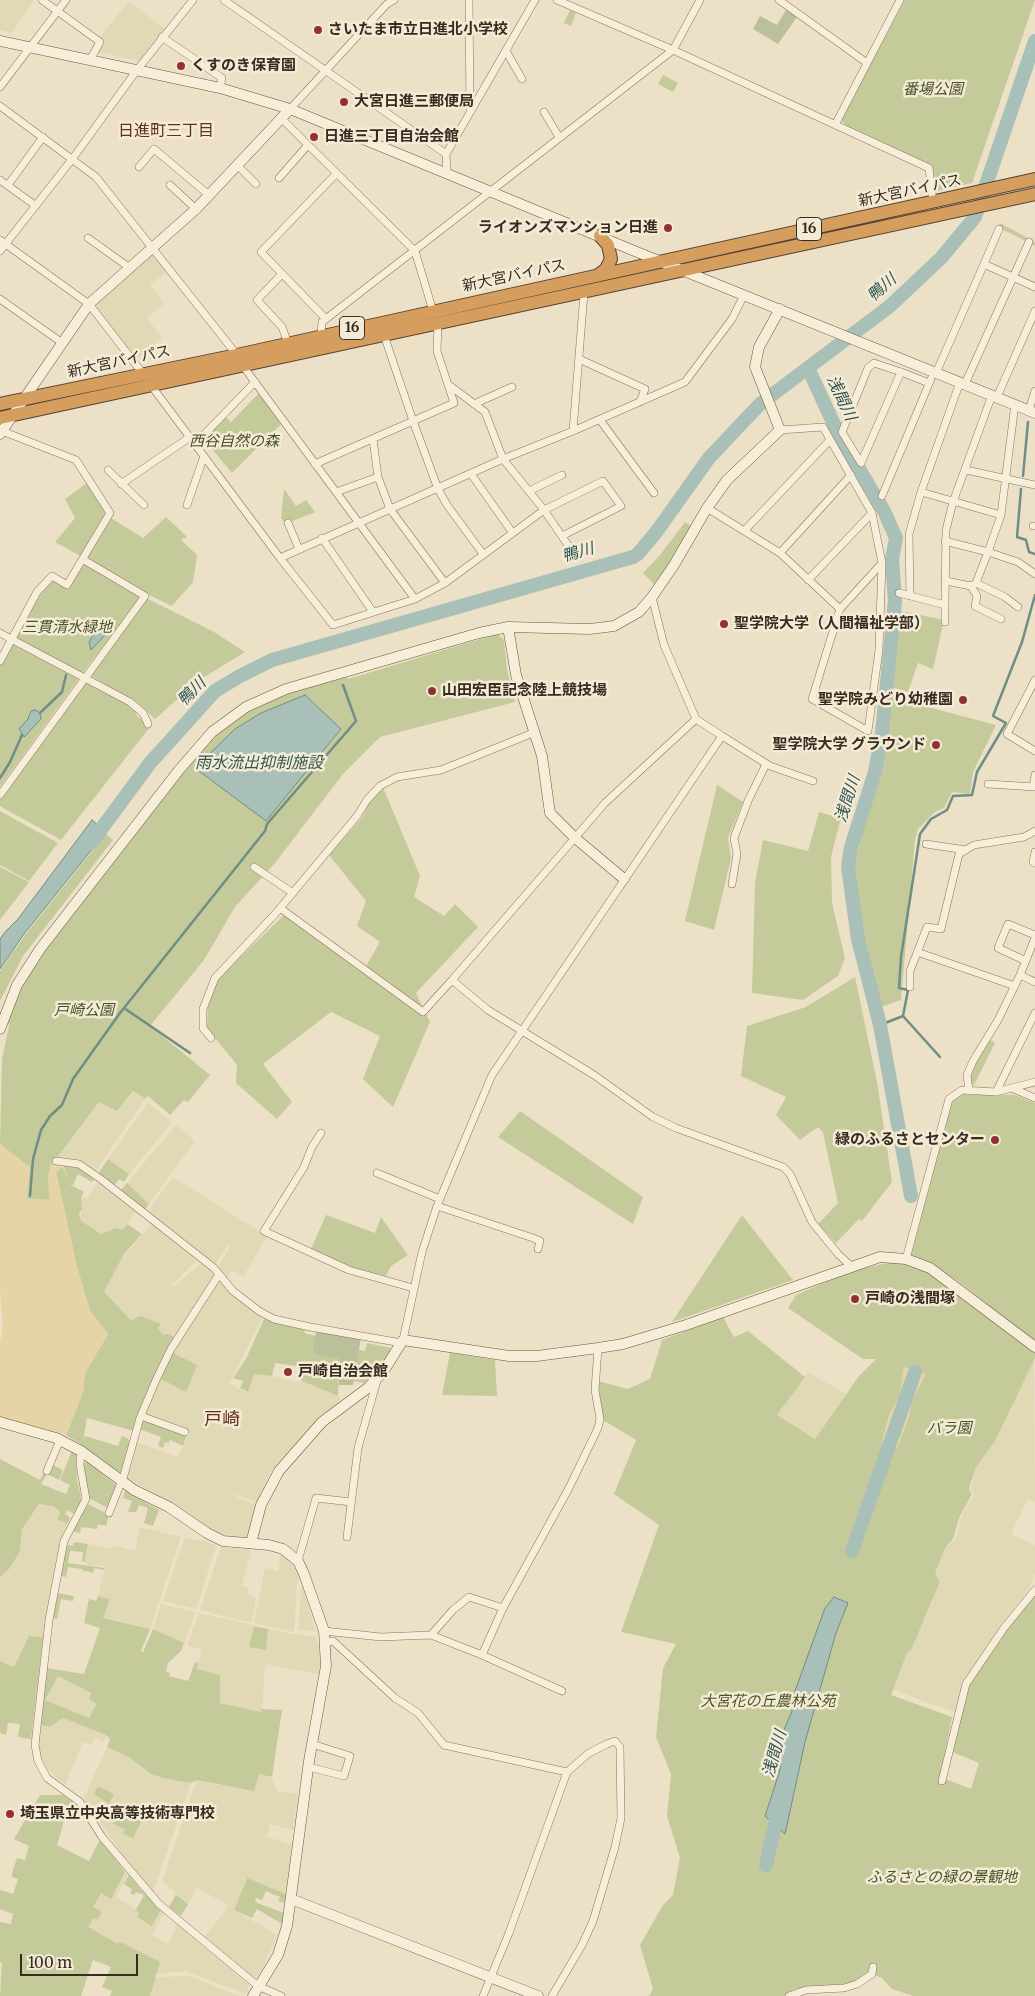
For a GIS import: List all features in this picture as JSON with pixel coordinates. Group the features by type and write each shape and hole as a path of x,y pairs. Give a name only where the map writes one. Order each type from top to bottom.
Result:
{"highway":[{"name":"新大宮バイパス","path":"4,425 152,387 288,343 320,335 955,198 1035,179"},
{"name":"新大宮バイパス","path":"0,404 143,374 240,360 384,335 1035,194"},
{"path":"598,275 606,268 611,259 608,245 600,236"}],"street":[{"path":"42,0 100,42 90,60"},
{"path":"0,87 66,0"},
{"path":"0,251 3,242 36,206 162,37 193,0"},
{"path":"224,0 446,154"},
{"path":"0,661 37,592 52,576 67,585 84,560 110,513 76,460 4,425 24,399 88,304 196,209 387,4 394,0"},
{"path":"469,0 470,114"},
{"path":"448,174 446,154 535,0"},
{"path":"556,0 673,50 930,168 933,202"},
{"path":"320,335 322,322 415,251 489,190 673,50 700,0"},
{"path":"779,0 866,63"},
{"path":"834,125 900,0"},
{"path":"162,37 222,78 220,88"},
{"path":"0,41 220,88 290,109 1032,412 1035,391"},
{"path":"506,51 522,79"},
{"path":"0,106 73,158 96,177 240,360 415,599"},
{"path":"544,112 559,137"},
{"path":"281,118 307,146 415,251 433,311"},
{"path":"8,185 43,137"},
{"path":"279,178 307,146"},
{"path":"139,167 154,149 209,195"},
{"path":"237,166 256,184"},
{"path":"326,319 261,252 336,174"},
{"path":"0,180 36,206"},
{"path":"170,185 196,209"},
{"path":"882,496 929,382 999,229"},
{"path":"88,238 130,268"},
{"path":"3,242 88,304 333,625 415,599 445,583 544,510 603,481 621,506 562,536"},
{"path":"910,596 909,534 921,492 962,383 1029,242"},
{"path":"984,264 1035,288"},
{"path":"282,274 257,300 282,328 288,343"},
{"path":"573,431 584,293"},
{"path":"280,558 503,459 600,420 685,382 732,319 744,295"},
{"path":"0,299 61,342"},
{"path":"780,309 756,356 755,366 761,386 780,430"},
{"path":"945,622 945,541 953,502 995,396 1035,311"},
{"path":"315,464 454,403 437,351 438,324"},
{"path":"384,335 438,489 447,505 483,554"},
{"path":"579,359 645,389 640,402"},
{"path":"901,372 861,463 842,432 868,368 874,363 901,372 929,382"},
{"path":"195,444 255,382"},
{"path":"448,385 485,412 503,459 544,510 576,557"},
{"path":"474,404 512,388"},
{"path":"1001,619 975,606 977,596 973,585 988,552 1001,515 1014,404"},
{"path":"600,420 654,492"},
{"path":"0,1029 17,985 26,968 162,791 212,732 246,707 286,689 480,632 508,627 590,629 614,626 638,612 652,598 674,565 707,508 742,464 780,430 822,427 872,513 882,563 879,650 868,732 812,699 840,609 882,563"},
{"path":"121,484 190,436"},
{"path":"373,439 378,477 390,509 445,583"},
{"path":"745,530 830,440"},
{"path":"187,505 204,456"},
{"path":"108,470 144,505"},
{"path":"966,470 1035,485"},
{"path":"471,474 512,532"},
{"path":"529,492 562,475"},
{"path":"780,553 851,475"},
{"path":"336,492 378,477"},
{"path":"921,492 1001,515"},
{"path":"707,508 780,553 840,609"},
{"path":"808,580 872,513"},
{"path":"288,523 299,549"},
{"path":"322,538 373,612"},
{"path":"945,541 1018,562 1035,574"},
{"path":"0,795 145,596 84,560"},
{"path":"946,581 973,585 1005,597 1018,607"},
{"path":"899,593 945,605"},
{"path":"652,598 664,645 696,719 766,764 813,781"},
{"path":"508,627 516,675 546,772 550,813 574,837 624,879"},
{"path":"0,633 130,702 143,713 148,724"},
{"path":"1035,680 1007,734 1035,750"},
{"path":"280,908 423,1012 574,837 634,774 658,757 696,719"},
{"path":"211,1038 203,1028 203,1009 215,978 280,908 380,786 398,777 441,770 533,733"},
{"path":"250,1543 262,1505 279,1471 322,1422 368,1387 378,1377 403,1342 422,1252 437,1206 492,1075 722,736"},
{"path":"732,884 737,854 734,838 748,801 766,764"},
{"path":"988,784 1034,787 1035,775"},
{"path":"910,987 910,971 927,927 940,929 959,854 988,842 1024,837 1035,831"},
{"path":"926,844 966,850"},
{"path":"1035,852 1033,862 1035,863"},
{"path":"254,867 293,892"},
{"path":"969,1091 967,1075 973,1061 998,1020 1026,961 1032,954 1035,936 1008,924 998,948 1026,961"},
{"path":"917,952 1015,986"},
{"path":"1020,975 1035,982"},
{"path":"452,980 488,1010 594,1075 653,1117 676,1128 783,1167 790,1174 812,1222 838,1254 851,1266"},
{"path":"996,1092 1035,1013"},
{"path":"906,1259 948,1099 962,1090 996,1092 1035,1082"},
{"path":"1013,1089 1035,1098"},
{"path":"321,1133 312,1147 304,1167 264,1231 349,1270 413,1288"},
{"path":"56,1161 79,1164 102,1180 214,1268 218,1276 233,1292 259,1311 274,1318 403,1342 509,1356 537,1356 623,1344 686,1325 851,1266 880,1258 906,1259 930,1268 1035,1347"},
{"path":"377,1173 440,1199"},
{"path":"437,1206 540,1241 538,1250"},
{"path":"109,1513 122,1482 141,1416 171,1349 218,1276"},
{"path":"482,1655 503,1608 569,1488 598,1428 600,1419 595,1390 598,1348"},
{"path":"347,1537 358,1448 378,1377"},
{"path":"141,1416 185,1432"},
{"path":"0,1422 60,1440 81,1451 122,1482 223,1541 250,1543 283,1549 298,1561 324,1631 326,1666 312,1744 287,1926 278,1955 258,1986 254,1996"},
{"path":"47,1471 60,1440"},
{"path":"81,1451 80,1465 86,1499 64,1541 49,1620 35,1745 38,1760 48,1778 80,1802 102,1837 160,1904 258,1986 281,1996"},
{"path":"298,1561 316,1498 351,1502"},
{"path":"942,1781 966,1684 1004,1628 1035,1590"},
{"path":"431,1636 453,1610 469,1597 503,1608"},
{"path":"324,1631 381,1637 431,1636 482,1655 562,1691"},
{"path":"326,1642 332,1641 395,1698 418,1713 444,1745 567,1772"},
{"path":"483,1996 567,1772 589,1753 615,1741 620,1747 621,1818 615,1847 593,1921 582,1945 552,1996"},
{"path":"309,1766 344,1776 350,1756 312,1744"},
{"path":"291,1899 538,1996"},
{"path":"790,1996 806,1990 844,1988 857,1984 872,1974 873,1967"}],"shaded area":[{"path":"0,0 34,0 12,33 0,30"},
{"path":"129,1 165,29 140,61 98,52 105,43 99,38"},
{"path":"152,254 166,272 150,285 164,304 147,318 162,338 136,360 95,306 95,303"},
{"path":"133,1091 145,1099 95,1172 56,1159 99,1102 117,1111"},
{"path":"148,1103 172,1122 129,1174 108,1159"},
{"path":"176,1125 195,1141 149,1204 127,1183"},
{"path":"173,1177 267,1236 243,1277 232,1270 225,1280 217,1269 230,1246 227,1246 215,1265 146,1213"},
{"path":"99,1181 137,1211 122,1230 117,1228 101,1235 81,1221 81,1197 87,1198"},
{"path":"152,1223 195,1257 196,1261 171,1286 174,1287 201,1263 211,1269 214,1275 176,1338 163,1335 158,1328 160,1324 141,1316 131,1320 104,1292 124,1254 129,1251"},
{"path":"217,1280 263,1317 229,1383 247,1393 254,1374 300,1382 305,1380 340,1397 339,1403 314,1424 277,1463 266,1480 258,1502 226,1492 257,1506 247,1536 243,1538 215,1532 164,1499 125,1477 136,1442 178,1457 190,1433 187,1430 146,1414 159,1378 186,1392 171,1352"},
{"path":"1034,1360 1035,1502 1028,1499 1011,1534 1035,1545 1035,1574 1028,1590 1002,1623 963,1681 955,1712 893,1690 907,1653 928,1613 940,1582 935,1575 945,1548 955,1540 963,1514 974,1495 971,1489 976,1467"},
{"path":"808,1372 846,1394 815,1439 777,1415"},
{"path":"39,1504 53,1506 60,1512 57,1519 67,1524 56,1559 43,1637 29,1636 14,1667 0,1661 0,1577 10,1568 20,1551 22,1529"},
{"path":"140,1527 181,1537 150,1629 103,1618 109,1599 98,1596 105,1567 85,1564 89,1544 111,1549 112,1545 135,1551"},
{"path":"185,1538 205,1541 216,1546 196,1609 163,1601"},
{"path":"221,1547 251,1550 242,1586 249,1588 248,1595 256,1598 251,1623 200,1610"},
{"path":"281,1553 289,1559 300,1579 297,1584 294,1632 254,1623 265,1568 278,1571"},
{"path":"302,1584 307,1601 315,1631 298,1630"},
{"path":"161,1604 196,1612 184,1644 153,1629"},
{"path":"199,1613 298,1635 316,1636 321,1658 319,1674 265,1664 262,1713 220,1703 196,1669 202,1650 187,1645"},
{"path":"58,1676 91,1693 96,1703 89,1718 44,1701"},
{"path":"63,1718 107,1735 104,1741 95,1738 92,1745 83,1742 65,1785 45,1766 38,1743 41,1725 50,1727"},
{"path":"107,1747 130,1758 151,1774 191,1783 153,1892 127,1861 85,1801 84,1797"},
{"path":"259,1774 272,1777 277,1792 298,1793 293,1830 270,1824 267,1837 292,1844 286,1894 246,1878 234,1910 278,1935 262,1969 253,1978 205,1936 229,1906 196,1887 189,1904 162,1881 197,1779 218,1785"},
{"path":"100,1839 128,1875 116,1897 140,1912 152,1926 161,1910 164,1912 152,1935 168,1944 177,1924 249,1985 247,1994 185,1971 157,1974 86,1955 67,1908"},
{"path":"190,1976 238,1996 150,1996 155,1978"}],"green space":[{"name":"番場公園","path":"905,0 1035,0 972,183 936,191 931,165 845,125 841,119"},
{"path":"570,10 576,13 571,26 564,23"},
{"path":"786,10 797,17 778,44 753,29 760,16 777,25"},
{"path":"663,75 678,83 673,92 658,84"},
{"path":"1000,223 1035,242 1035,246 998,227"},
{"name":"西谷自然の森","path":"259,393 281,424 232,473 202,437 224,415 231,422"},
{"name":"三貫清水緑地","path":"87,483 111,518 143,538 166,517 187,537 181,540 197,555 193,582 172,606 145,593 88,666 0,787 0,666 41,591 52,578 68,587 86,559 55,542 75,518 65,499"},
{"path":"284,489 296,506 306,500 315,512 286,524 281,518"},
{"path":"685,522 692,527 655,585 643,573 660,555"},
{"path":"146,598 214,632 245,652 198,681 155,719 142,707 93,677 91,673"},
{"path":"896,610 944,620 933,669 918,663 908,692 889,686"},
{"name":"戸崎公園","path":"497,634 504,640 507,670 515,702 380,737 343,774 275,863 235,907 204,960 150,1026 210,1075 188,1102 184,1100 170,1115 148,1096 145,1099 133,1091 117,1111 99,1102 56,1159 55,1164 52,1163 48,1177 50,1200 26,1199 0,1144 2,1059 9,1026 7,1020 14,1002 30,969 208,741 234,720 276,697 330,681 347,677 348,679"},
{"path":"84,680 129,703 137,716 150,727 61,840 0,806 0,799"},
{"path":"890,697 996,725 973,772 970,794 952,792 944,808 936,811 918,829 915,840 901,1000 881,1007 858,919 854,866 864,825 883,765"},
{"path":"717,785 743,802 728,838 731,858 714,930 685,921"},
{"path":"383,787 420,876 414,897 444,916 455,904 478,927 416,993 430,1022 393,1107 363,1079 380,1036 331,1012 263,1064 292,1102 277,1119 236,1083 237,1065 207,1028 208,1002 217,980 284,915 365,968 380,942 357,926 366,901 329,855 362,818 370,801"},
{"path":"0,811 58,843 29,881 0,865"},
{"path":"819,812 841,818 831,857 832,903 845,958 838,976 803,1000 752,993 755,883 763,840 808,851"},
{"path":"106,834 113,840 23,956 0,1001 0,971 25,935"},
{"path":"0,867 29,882 0,920"},
{"path":"855,977 877,1082 892,1182 862,1221 859,1219 836,1243 818,1224 838,1203 823,1132 818,1127 800,1140 776,1115 786,1097 741,1076 747,1026 806,1007"},
{"path":"989,1039 995,1043 974,1085 970,1083 971,1070"},
{"path":"960,1094 1015,1095 1035,1103 1035,1342 958,1281 930,1263 911,1256 951,1101"},
{"path":"520,1111 643,1197 633,1224 498,1137"},
{"path":"108,1159 129,1174 124,1182 119,1179 114,1186 98,1174"},
{"path":"61,1167 65,1170 67,1180 66,1170 63,1167 80,1168 95,1178 92,1182 78,1174 73,1185 66,1182 84,1192 81,1197 82,1209 79,1213 81,1221 101,1234 117,1228 122,1230 127,1224 142,1234 124,1254 104,1292 131,1320 141,1316 161,1324 158,1328 163,1335 168,1334 176,1338 134,1431 87,1418 83,1441 85,1436 118,1446 122,1436 127,1438 131,1444 121,1473 66,1435 83,1392 85,1373 108,1334 90,1311 77,1267 56,1172"},
{"path":"127,1183 149,1204 144,1211 122,1194 121,1190"},
{"path":"326,1215 375,1233 381,1217 408,1255 391,1266 386,1276 350,1267 311,1249"},
{"path":"742,1215 793,1280 672,1322"},
{"path":"897,1261 929,1272 1035,1351 1035,1358 995,1441 976,1467 969,1489 972,1494 959,1518 953,1539 945,1548 935,1574 940,1582 911,1650 907,1653 891,1695 952,1717 940,1777 971,1789 979,1763 950,1751 966,1684 999,1636 1035,1595 1035,1996 913,1996 892,1989 882,1978 872,1974 855,1983 794,1989 786,1996 649,1996 653,1989 640,1945 663,1905 673,1895 680,1858 667,1816 671,1774 656,1737 663,1668 676,1644 621,1632 659,1525 614,1494 636,1440 603,1420 598,1381 628,1389 650,1379 662,1340 723,1317 734,1337 748,1331 805,1377 777,1415 815,1439 859,1376 876,1359 863,1359 788,1308 796,1295 851,1271"},
{"path":"264,1319 305,1330 304,1333 316,1336 340,1359 338,1396 300,1380 302,1367 275,1363 272,1376 254,1374 248,1392 240,1388 243,1381 233,1378 246,1359"},
{"path":"316,1330 361,1338 353,1385 339,1385 340,1359 313,1353"},
{"path":"367,1343 391,1348 385,1360 371,1377 364,1383 353,1381 359,1350 365,1351"},
{"path":"171,1352 197,1365 186,1392 159,1378"},
{"path":"450,1353 495,1360 497,1396 442,1395"},
{"path":"142,1420 187,1435 183,1446 170,1440 169,1443 165,1442 163,1448 158,1446 161,1437 139,1429"},
{"path":"72,1451 76,1454 77,1480 81,1502 74,1514 68,1510 65,1514 70,1518 67,1524 57,1519 60,1512 53,1506 39,1504 22,1529 20,1551 10,1568 0,1577 0,1459 40,1480 44,1472 47,1474 41,1484 66,1494 70,1485 60,1480"},
{"path":"87,1462 117,1486 109,1509 89,1498 83,1464"},
{"path":"53,1465 63,1470 59,1480 49,1475"},
{"path":"125,1491 159,1510 153,1526 144,1523 148,1508 139,1505 136,1512 128,1512 132,1501 123,1498"},
{"path":"88,1504 109,1515 106,1526 98,1524 97,1529 81,1527 80,1533 72,1531"},
{"path":"74,1542 88,1544 85,1562 82,1561 83,1552 70,1551 68,1563 105,1568 104,1570 94,1568 93,1573 68,1567 66,1577 61,1576 66,1545 73,1546"},
{"path":"58,1593 74,1596 73,1601 61,1599 57,1619 53,1618"},
{"path":"98,1596 110,1599 103,1618 150,1629 141,1651 143,1652 153,1629 184,1643 181,1651 168,1663 166,1672 170,1673 169,1676 188,1681 195,1662 198,1663 197,1669 220,1675 220,1703 261,1712 262,1709 282,1710 272,1777 259,1774 254,1791 197,1780 191,1783 163,1778 151,1774 130,1758 107,1747 110,1739 106,1735 63,1718 50,1727 41,1725 46,1668 84,1674 100,1628 84,1623 89,1599 96,1601","holes":["58,1676 91,1693 89,1699 96,1704 89,1718 45,1700"]},
{"path":"254,1627 268,1629 266,1650 249,1647"},
{"path":"29,1636 43,1637 31,1739 18,1737 20,1724 8,1723 6,1735 0,1733 0,1661 14,1667"},
{"path":"98,1786 114,1794 109,1804 94,1794"},
{"path":"40,1795 63,1795 78,1806 71,1816 66,1814 57,1845 89,1861 100,1839 125,1872 111,1899 101,1893 93,1907 102,1912 97,1920 93,1918 88,1927 118,1944 119,1941 160,1962 150,1996 110,1996 112,1991 102,1987 111,1967 93,1960 81,1996 0,1996 2,1963 0,1962 0,1922 11,1924 13,1914 0,1909 0,1890 13,1894 18,1879 12,1877 12,1873 17,1858 25,1860 29,1846 14,1839"},
{"path":"122,1805 144,1816 133,1838 123,1834 125,1829 113,1824"},
{"path":"129,1875 161,1910 152,1926 137,1917 139,1913 136,1910 144,1895 136,1892 134,1895 130,1893 132,1889 124,1884"},
{"path":"247,1878 286,1894 284,1903 278,1901 280,1897 266,1891 262,1900 256,1898 255,1902 284,1913 282,1924 257,1909 252,1918 234,1910"},
{"path":"176,1894 188,1904 181,1916 169,1907"}],"sand":[{"path":"0,1144 30,1167 27,1199 50,1200 48,1177 51,1163 60,1164 61,1167 56,1172 77,1267 90,1311 108,1334 85,1373 83,1392 66,1435 0,1417 0,1342 3,1327 0,1290"},
{"path":"904,1367 926,1374 911,1403 910,1414 899,1444 885,1463 880,1460 883,1437 890,1412 899,1398"}],"water":[{"path":"105,627 109,631 91,650 89,642 92,637 98,630"},
{"name":"雨水流出抑制施設","path":"305,695 341,729 266,821 195,768 235,729 261,713"},
{"path":"35,710 40,713 41,719 24,737 19,729 28,719 31,711"},
{"path":"92,820 106,832 24,934 0,969 0,939 18,919"},
{"path":"834,1597 848,1603 836,1633 805,1742 785,1834 765,1816 780,1770 784,1730 792,1711 795,1691 825,1608"}],"waterway":[{"name":"鴨川","path":"91,843 150,763 215,691 240,676 272,660 638,554 657,531 709,458 760,404 890,306 941,258 975,217 1035,41"},
{"name":"浅間川","path":"808,368 838,433 884,511 896,538 892,559 895,601 882,733 875,772 851,847 848,867 858,939 880,1025 911,1196"},
{"path":"1023,476 1028,422"},
{"path":"1021,489 1017,537 1026,540 1029,552 1035,554"},
{"path":"880,1025 903,1016 908,990 899,988 901,957 920,834 931,819 947,810 953,796 972,795 977,772 1006,723 993,716 1022,642 1035,595"},
{"path":"40,713 62,692 66,675"},
{"path":"30,1196 33,1159 41,1130 50,1116 62,1105 73,1079 120,1013 265,831 267,824 356,721 343,685"},
{"path":"0,778 10,762 22,735"},
{"path":"124,1008 190,1053"},
{"path":"903,1016 940,1057"},
{"name":"浅間川","path":"852,1551 915,1372"},
{"name":"浅間川","path":"766,1865 779,1807"}],"place":[{"name":"さいたま市立日進北小学校","path":"318,30"},
{"name":"くすのき保育園","path":"181,66"},
{"name":"大宮日進三郵便局","path":"344,102"},
{"name":"日進三丁目自治会館","path":"314,137"},
{"name":"ライオンズマンション日進","path":"668,228"},
{"name":"聖学院大学（人間福祉学部）","path":"724,624"},
{"name":"山田宏臣記念陸上競技場","path":"432,691"},
{"name":"聖学院みどり幼稚園","path":"963,700"},
{"name":"聖学院大学 グラウンド","path":"936,745"},
{"name":"緑のふるさとセンター","path":"995,1140"},
{"name":"戸崎の浅間塚","path":"855,1299"},
{"name":"戸崎自治会館","path":"288,1372"},
{"name":"埼玉県立中央高等技術専門校","path":"10,1814"}],"district":[{"name":"日進町三丁目","path":"166,131"},
{"name":"戸崎","path":"222,1420"}],"park label":[{"name":"バラ園","path":"949,1429"},
{"name":"大宮花の丘農林公苑","path":"768,1702"},
{"name":"ふるさとの緑の景観地","path":"942,1878"}]}
